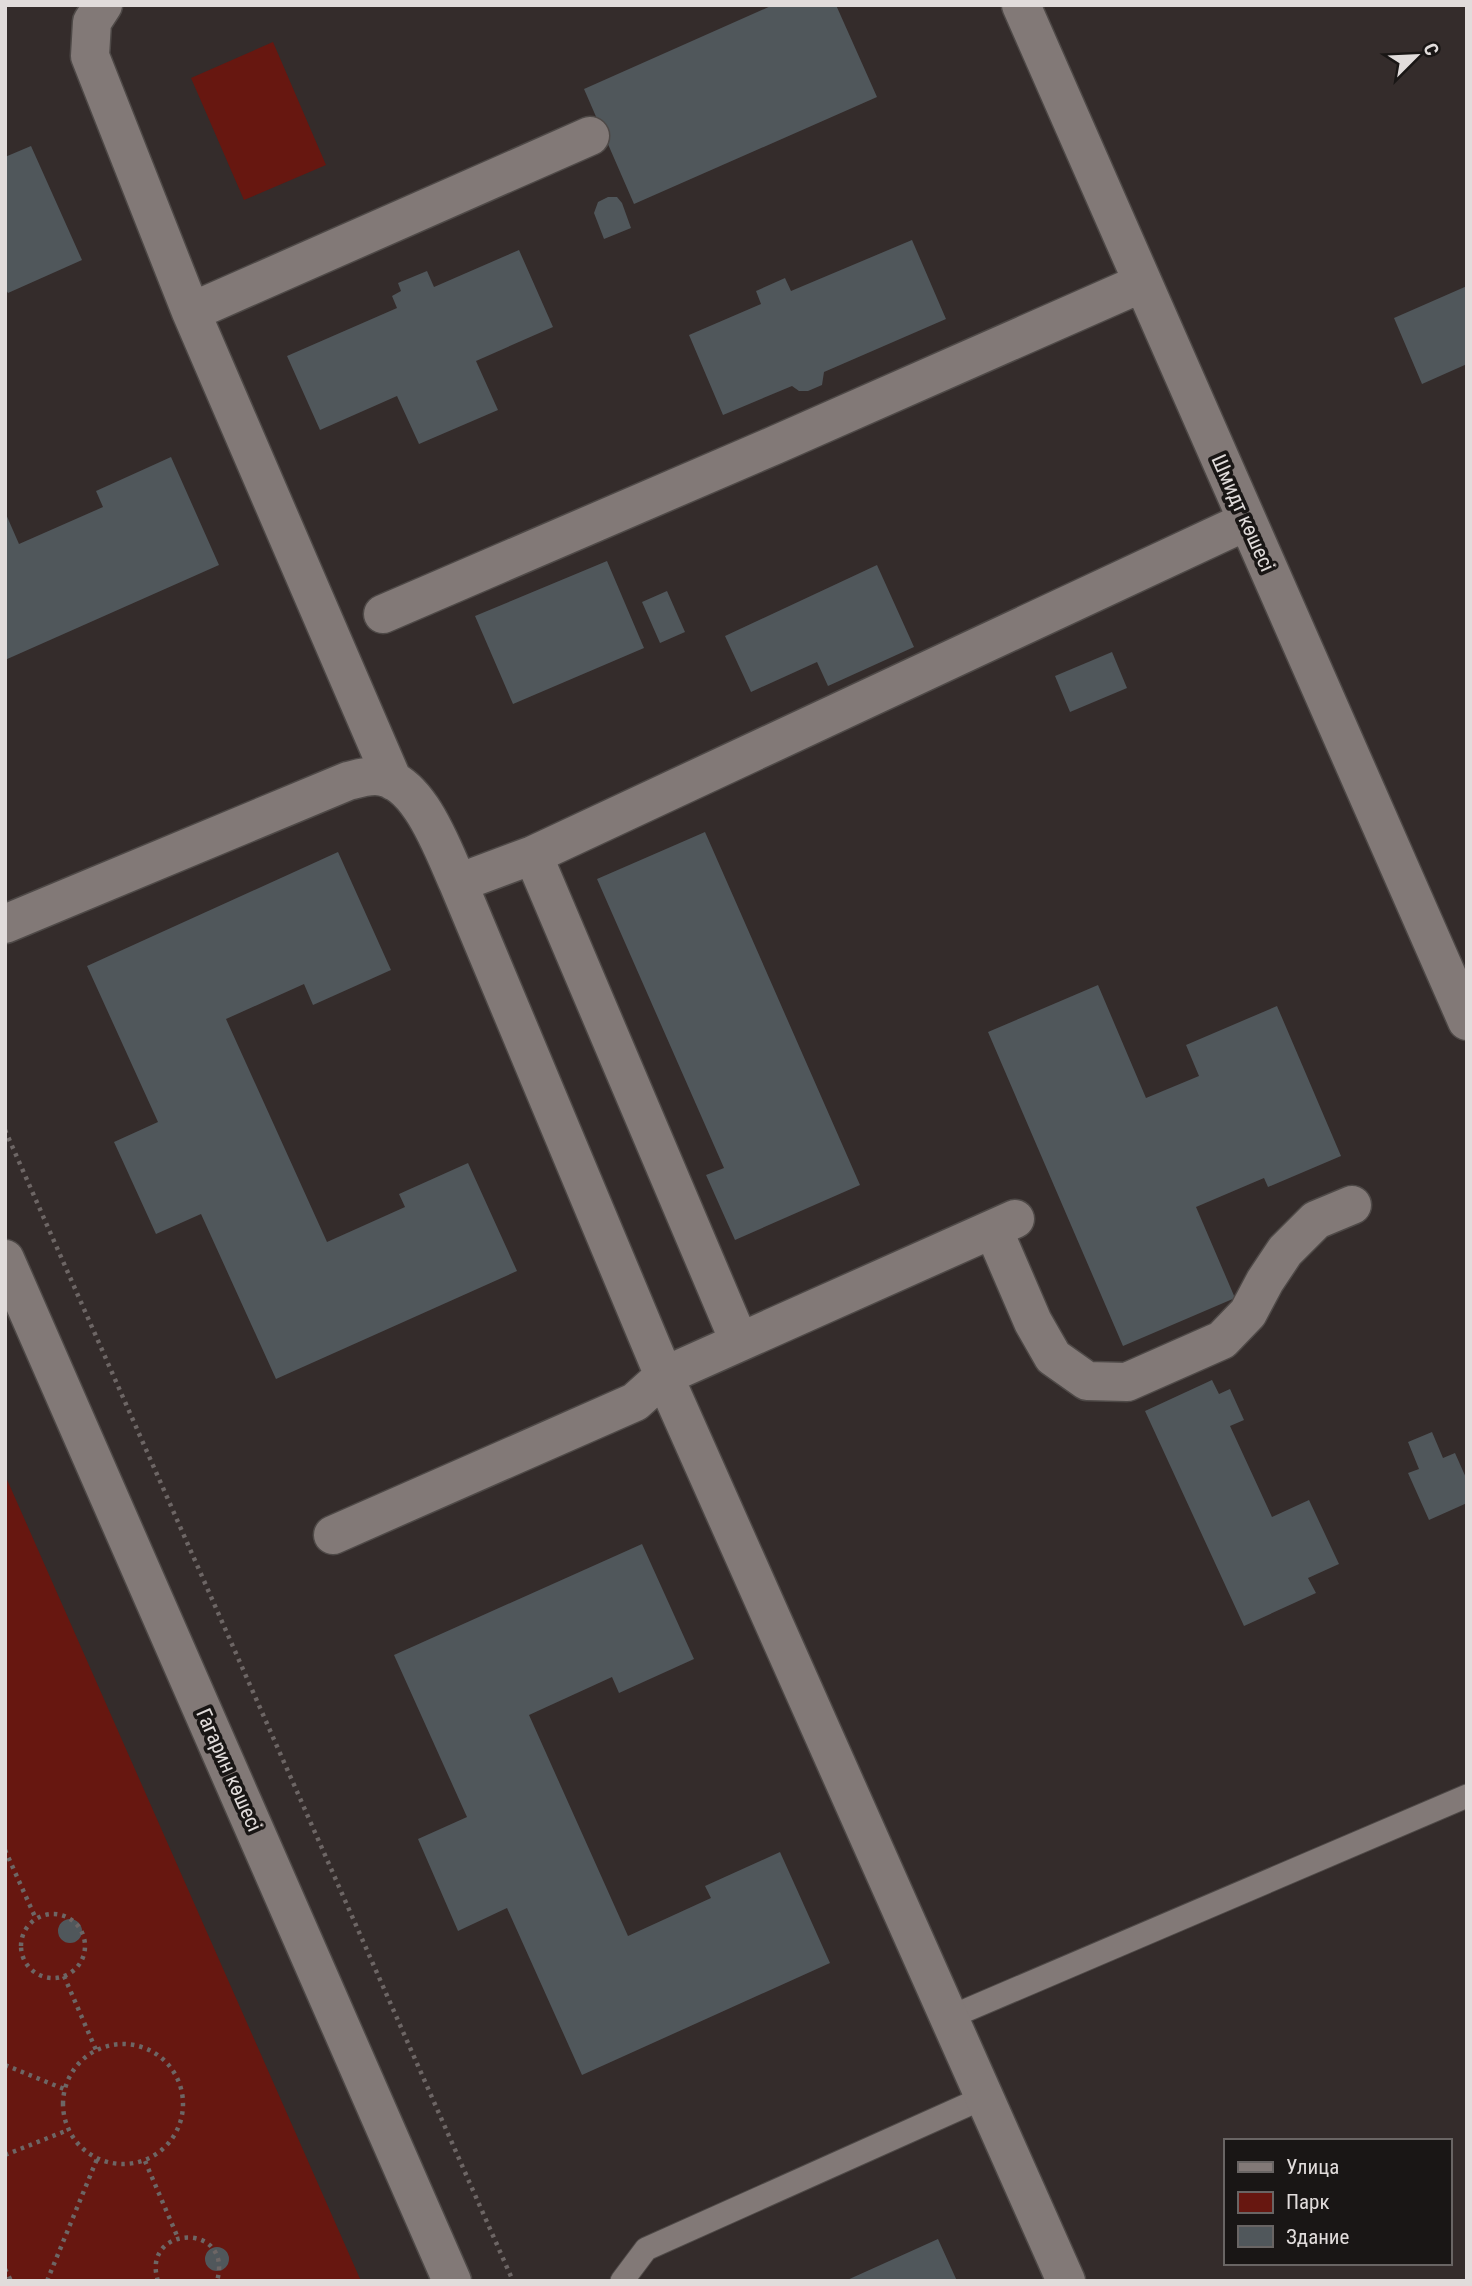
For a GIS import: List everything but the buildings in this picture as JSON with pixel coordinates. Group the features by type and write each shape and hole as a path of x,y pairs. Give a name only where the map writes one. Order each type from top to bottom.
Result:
{"street":[{"path":"103,5 92,22 90,56 191,312 393,781"},
{"name":"Шмидт көшесі","path":"1021,5 1467,1021"},
{"path":"191,312 590,136"},
{"path":"383,614 1142,282"},
{"path":"458,883 533,855 1247,521"},
{"path":"5,924 348,781 376,776 393,781 415,798 429,818 458,883 664,1376 1066,2281"},
{"path":"533,855 739,1341"},
{"path":"333,1535 635,1402 664,1376 1004,1224 1032,1322 1053,1357 1087,1381 1127,1382 1222,1340 1248,1313 1285,1251 1317,1220 1352,1205"},
{"name":"Гагарин көшесі","path":"5,1259 452,2281"}],"lane":[{"path":"948,2018 1467,1796"},
{"path":"622,2281 646,2249 985,2097"}],"path":[{"path":"5,1130 513,2281"},
{"path":"5,1850 36,1919"},
{"path":"47,1914 60,1915 76,1924 83,1935 85,1947 82,1959 75,1969 64,1976 52,1978 40,1975 30,1968 23,1957 22,1939 27,1927 36,1919 47,1914"},
{"path":"64,1976 96,2050"},
{"path":"120,2044 142,2047 163,2059 177,2078 183,2101 180,2124 159,2153 145,2161 126,2165 97,2159 82,2149 68,2130 62,2108 64,2089 78,2064 96,2050 120,2044"},
{"path":"5,2065 64,2089"},
{"path":"5,2155 68,2130"},
{"path":"47,2281 97,2159"},
{"path":"145,2161 178,2238"},
{"path":"158,2281 156,2265 160,2253 168,2243 178,2238 197,2238 213,2248 220,2265 217,2281"},
{"path":"5,2269 11,2281"}],"green space":[{"path":"273,42 326,165 244,200 191,78"},
{"path":"5,1475 361,2281 5,2281"}]}
